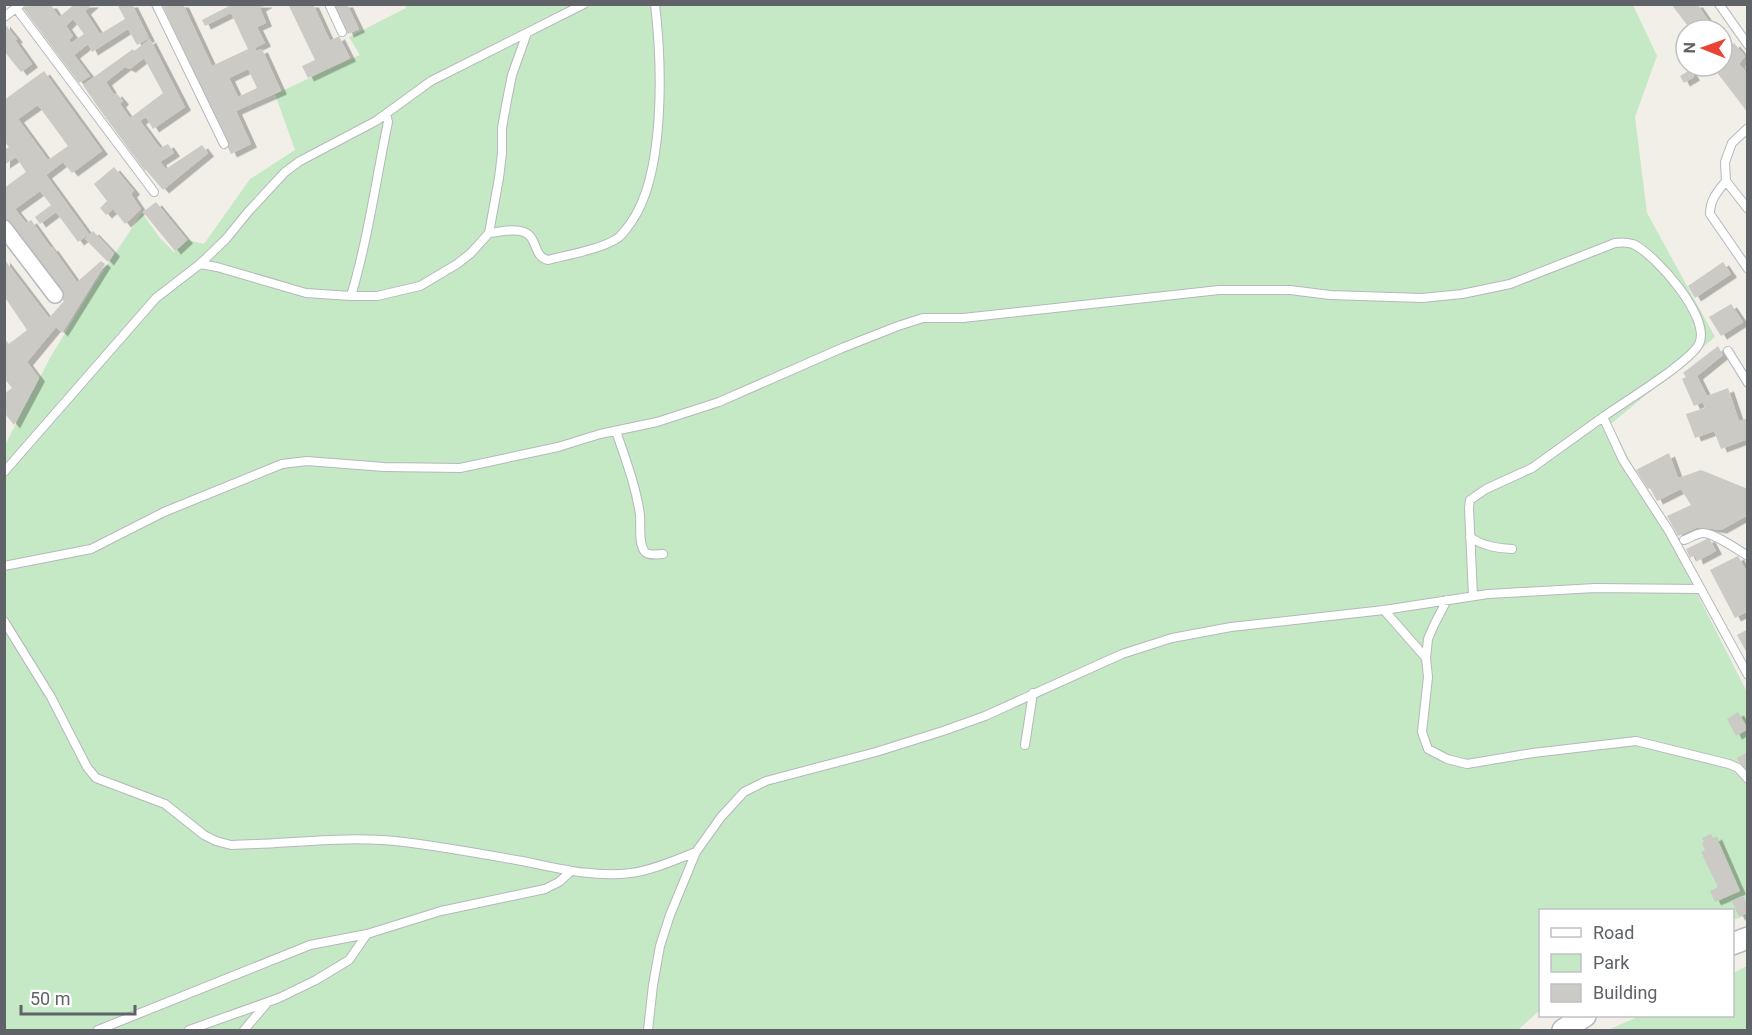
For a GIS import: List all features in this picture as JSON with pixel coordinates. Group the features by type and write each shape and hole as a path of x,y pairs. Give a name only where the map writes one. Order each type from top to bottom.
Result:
{"main road":[{"path":"1563,1030 1583,1017"}],"street":[{"path":"4,228 55,296"}],"lane":[{"path":"156,4 224,144"},
{"path":"329,4 342,32"},
{"path":"4,472 156,298 200,264 226,239 285,172 300,161 376,121 431,81 584,4"},
{"path":"489,233 526,232 544,260 592,248 621,236 635,216 650,179 657,130 660,73 655,4"},
{"path":"1719,4 1748,45"},
{"path":"4,16 18,6 154,192"},
{"path":"200,264 306,293 377,296 420,286 457,264 471,253 489,233 499,178 502,128 512,75 527,33"},
{"path":"351,296 374,201 388,122 386,114"},
{"path":"1748,128 1731,142 1725,162 1726,182 1748,209"},
{"path":"1726,182 1712,201 1710,214 1748,269"},
{"path":"4,566 91,549 164,512 282,464 307,461 384,467 460,468 558,447 600,434 657,422 719,402 842,348 923,318 963,318 1220,290 1290,290 1330,295 1422,298 1462,294 1510,284 1615,243 1625,242 1635,245 1675,281 1695,313 1701,334 1700,343 1688,357 1532,468 1476,494 1470,500 1473,596"},
{"path":"1728,351 1748,383"},
{"path":"1603,417 1623,460 1669,531 1748,675"},
{"path":"616,430 638,504 641,542 644,550 649,554 663,554"},
{"path":"1684,540 1706,534 1731,544 1748,556"},
{"path":"1470,537 1479,543 1495,548 1512,549"},
{"path":"648,1030 660,946 696,852 721,817 744,792 766,781 876,752 943,731 985,716 1122,654 1172,638 1231,627 1384,610 1488,594 1595,588 1700,589"},
{"path":"1447,600 1431,632 1426,658 1428,677 1422,732 1428,749 1447,759 1467,764 1533,753 1636,741 1729,764 1738,768 1748,779"},
{"path":"1384,610 1426,658"},
{"path":"4,621 51,697 87,767 96,777 165,804 204,835 216,841 231,845 368,839 404,842 571,871 612,874 650,869 696,852"},
{"path":"1026,745 1033,693"},
{"path":"98,1030 310,945 367,934 441,910 545,889 559,882 571,871"},
{"path":"189,1030 269,1001 316,980 349,960 367,934"},
{"path":"244,1030 269,1001"}],"green space":[{"path":"405,4 1633,5 1657,56 1635,117 1647,213 1715,337 1611,424 1747,692 1747,915 1734,920 1734,909 1539,909 1539,1011 1518,1030 5,1030 5,445 50,358 94,285 142,213 160,238 174,252 188,240 204,244 250,179 295,150 275,94 360,55 349,37 406,8"},
{"path":"1747,966 1747,1030 1608,1030 1638,1017 1734,1017 1734,972"}],"building":[{"path":"75,4 93,4 85,11 100,34 125,19 117,4 132,4 149,38 137,45 128,29 92,52 88,44 74,55 90,76 79,83 23,8 29,5 51,5 59,17","holes":["73,19 84,34 71,43 69,40 73,36 66,26"]},
{"path":"162,4 183,4 212,66 248,49 231,13 205,26 202,20 233,4 267,4 260,8 266,23 257,27 265,43 255,48 256,51 262,49 281,91 236,111 251,144 231,154","holes":["248,69 257,88 238,97 229,78"]},
{"path":"288,4 313,4 330,41 339,36 350,58 308,78 302,66 315,60"},
{"path":"334,4 347,4 359,29 348,34"},
{"path":"1671,4 1697,4 1707,18 1682,18"},
{"path":"4,23 32,64 21,72 4,51"},
{"path":"150,39 185,107 153,129 146,117 140,121 160,148 168,144 174,153 160,162 166,169 202,145 208,153 163,190 145,171 83,85 133,49 134,51","holes":["144,58 163,93 130,118 120,104 123,101 116,93 114,95 106,82 125,67 130,69"]},
{"path":"1734,43 1745,56 1739,64 1748,74 1748,113 1721,78 1734,78"},
{"path":"44,71 102,151 72,173 63,162 46,175 89,234 78,242 56,212 40,224 35,217 51,205 40,191 15,209 26,223 31,220 77,282 101,261 105,264 62,333 56,327 27,362 39,378 14,425 6,415 4,417 4,394 12,388 4,378 4,338 9,344 27,330 4,296 4,259 49,318 64,301 4,218 4,188 26,172 16,157 4,165 4,150 9,147 4,141 4,100","holes":["38,105 68,146 48,160 18,119"]},
{"path":"1681,78 1692,78 1684,83"},
{"path":"114,167 134,191 131,194 141,209 125,224 113,209 106,215 100,208 107,201 94,184"},
{"path":"156,202 187,240 175,251 143,212"},
{"path":"93,231 114,253 108,262 85,239"},
{"path":"1723,262 1731,274 1695,298 1688,286"},
{"path":"1731,304 1743,322 1721,336 1709,317"},
{"path":"1718,346 1723,355 1697,376 1707,396 1728,388 1739,421 1748,418 1748,439 1721,449 1714,431 1695,438 1686,414 1705,408 1703,402 1694,406 1682,379 1686,377 1683,373"},
{"path":"1669,453 1678,478 1701,470 1748,489 1748,515 1721,530 1698,527 1678,536 1667,516 1691,505 1681,489 1657,501 1636,470"},
{"path":"1709,538 1716,551 1697,561 1695,555 1690,558 1686,549"},
{"path":"1738,556 1748,574 1748,611 1735,618 1710,570"},
{"path":"1748,629 1748,655 1737,635"},
{"path":"1738,712 1748,729 1736,736 1727,719"},
{"path":"1748,752 1748,777 1737,758"},
{"path":"1711,834 1713,838 1716,836 1740,891 1715,902 1710,891 1718,887 1701,852 1705,850 1702,838"},
{"path":"1743,896 1746,902 1748,901 1748,913 1739,917 1732,901"}]}
